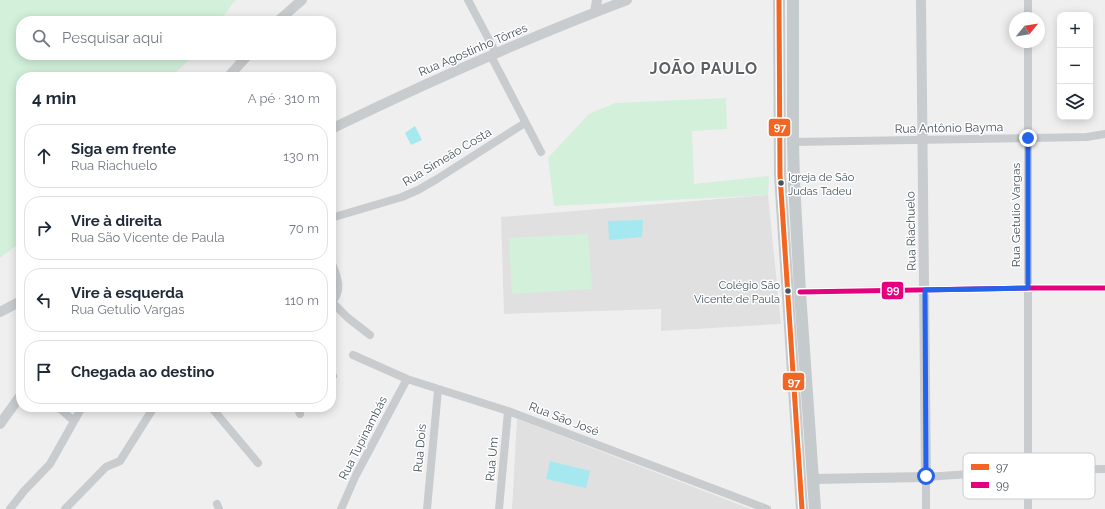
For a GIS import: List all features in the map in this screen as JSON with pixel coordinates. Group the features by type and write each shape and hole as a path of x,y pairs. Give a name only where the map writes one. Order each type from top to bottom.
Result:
{"main road":[{"path":"779,0 780,175 802,509"},
{"path":"793,0 793,142 800,292 815,509"}],"street":[{"path":"284,16 302,0"},
{"path":"468,0 525,123 541,152"},
{"path":"595,12 597,0"},
{"name":"Rua Agostinho Tôrres","path":"336,127 431,81 627,0"},
{"name":"Rua Riachuelo","path":"921,0 926,509"},
{"path":"1028,0 1028,12"},
{"name":"Rua Getulio Vargas","path":"1028,48 1028,453"},
{"path":"233,72 243,60"},
{"name":"Rua Simeão Costa","path":"336,217 402,197 418,190 437,180 525,123"},
{"name":"Rua Antônio Bayma","path":"793,142 1087,137 1105,134"},
{"path":"336,275 339,286 336,297"},
{"path":"800,292 1105,288"},
{"path":"0,312 16,304"},
{"path":"336,307 370,335"},
{"name":"Rua São José","path":"353,355 407,379 508,411 767,509"},
{"name":"Rua Tupinambás","path":"341,509 356,475 407,379"},
{"name":"Rua Dois","path":"427,509 438,390"},
{"path":"0,424 16,402"},
{"name":"Rua Um","path":"499,509 508,411"},
{"path":"64,412 74,421"},
{"path":"10,509 50,464 79,412"},
{"path":"65,509 106,467 120,461 151,412"},
{"path":"215,412 258,462"},
{"path":"1095,469 1105,469"},
{"path":"813,479 963,474"}],"shaded area":[{"path":"768,195 781,324 661,331 661,309 504,314 501,217"},
{"path":"517,419 751,509 512,509"}],"green space":[{"path":"0,0 236,0 224,16 16,16 16,60 189,60 176,72 16,72 16,246 0,258"},
{"path":"726,98 727,129 692,131 694,184 769,176 768,195 554,206 548,158 589,114 615,103"},
{"path":"588,234 592,289 512,294 509,238"}],"water":[{"path":"415,126 422,140 411,145 405,133"},
{"path":"643,220 642,237 609,240 608,221"},
{"path":"550,461 590,471 586,488 546,479"}],"transit line":[{"name":"97","path":"779,0 780,175 802,509"},
{"name":"99","path":"800,292 1105,288"}],"place":[{"name":"Igreja de São Judas Tadeu","path":"781,183"},
{"name":"Colégio São Vicente de Paula","path":"788,291"}],"district":[{"name":"JOÃO PAULO","path":"704,68"}],"route":[{"path":"926,476 925,290 1028,288 1028,138"}]}
